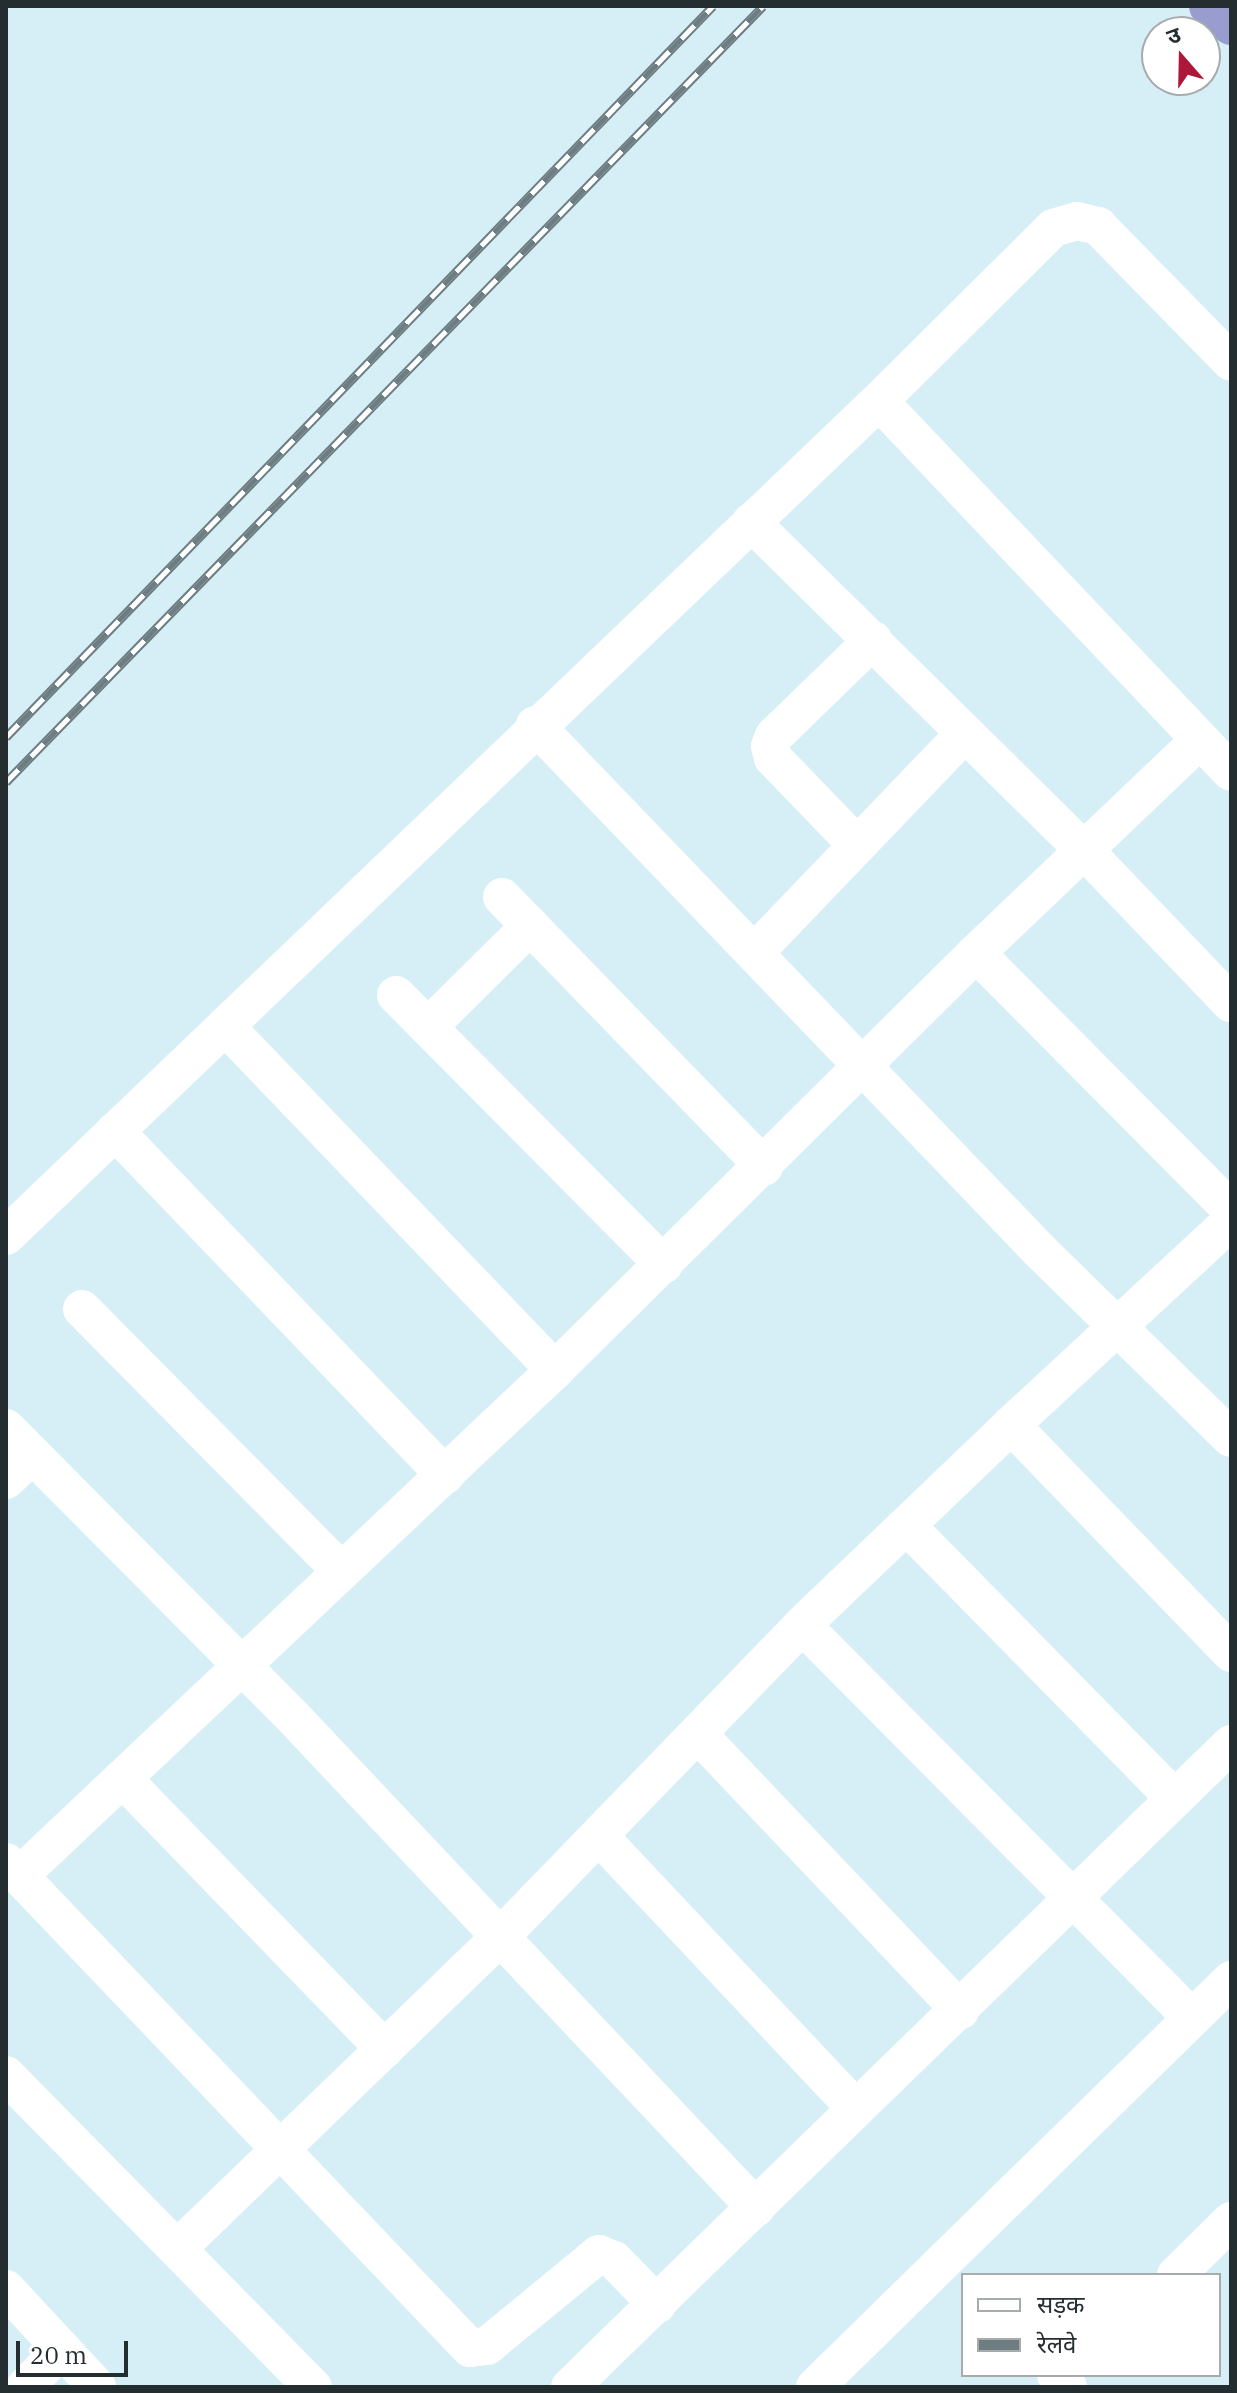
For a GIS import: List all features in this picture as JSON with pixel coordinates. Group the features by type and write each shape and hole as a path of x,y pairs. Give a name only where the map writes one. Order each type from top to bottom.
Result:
{"street":[{"path":"6,1236 535,725 879,401 1053,228 1077,221 1098,226 1231,362"},
{"path":"879,401 1231,772"},
{"path":"751,522 1085,851 1231,1003"},
{"path":"857,845 773,758 770,746 774,736 873,640"},
{"path":"535,725 1118,1326 1231,1438"},
{"path":"756,951 965,733"},
{"path":"657,2304 614,2260 599,2254 487,2346 470,2348 12,1869 123,1779 445,1475 664,1265 976,953 1200,740"},
{"path":"502,897 764,1166"},
{"path":"428,1027 530,926"},
{"path":"976,953 1231,1210"},
{"path":"396,995 664,1265"},
{"path":"225,1026 555,1370"},
{"path":"115,1131 445,1475"},
{"path":"177,2249 502,1935 802,1625 1231,1221"},
{"path":"82,1309 341,1571"},
{"path":"1011,1425 1231,1653"},
{"path":"6,1428 19,1468 242,1667 502,1935 756,2208"},
{"path":"907,1526 1172,1796"},
{"path":"802,1625 1191,2017"},
{"path":"698,1734 960,2010"},
{"path":"570,2387 756,2208 854,2107 960,2010 1172,1796 1231,1744"},
{"path":"123,1779 385,2049"},
{"path":"599,1836 854,2107"},
{"path":"819,2386 954,2269 1191,2017 1231,1980"},
{"path":"6,2075 313,2387"},
{"path":"1178,2273 1231,2222"},
{"path":"6,2289 97,2387"},
{"path":"25,2387 62,2349"}],"waterway":[{"path":"1209,6 1231,25"}],"railway":[{"path":"6,737 713,6"},
{"path":"6,782 763,6"}]}
